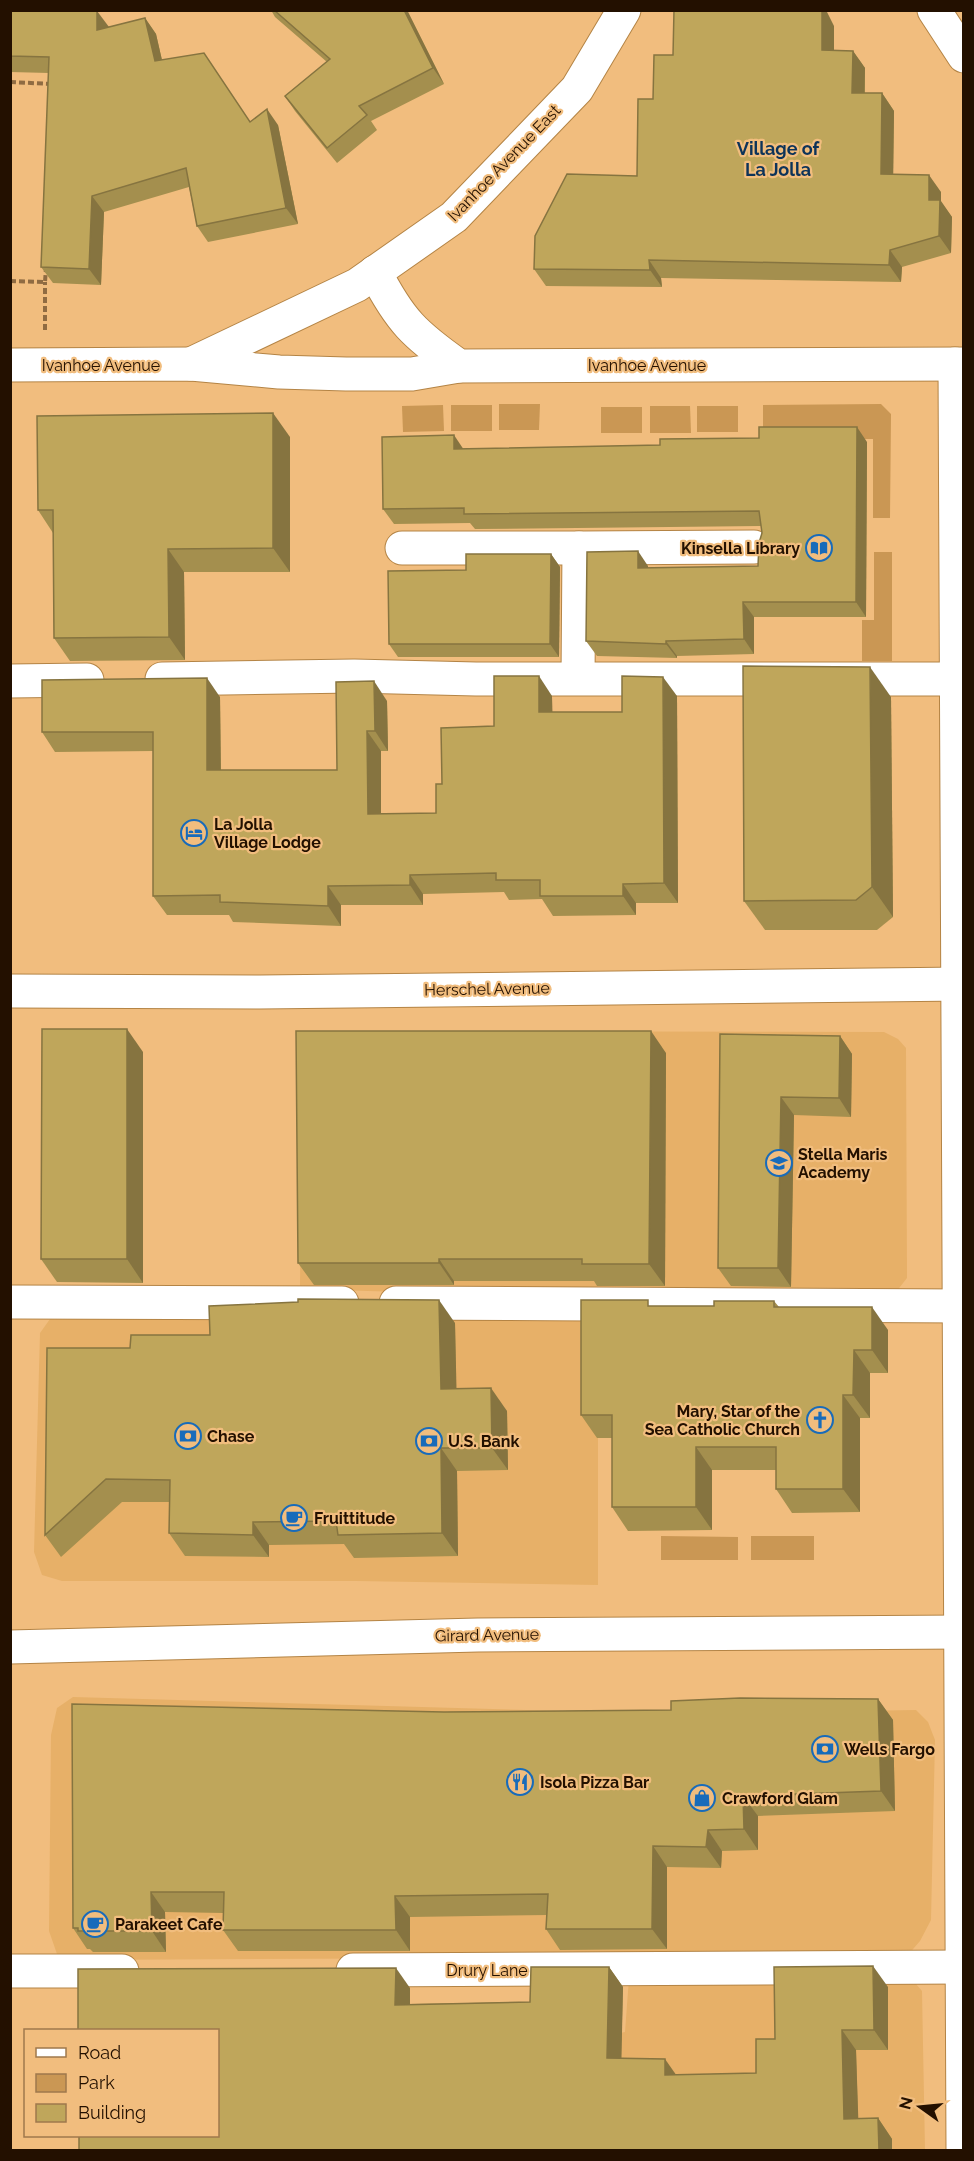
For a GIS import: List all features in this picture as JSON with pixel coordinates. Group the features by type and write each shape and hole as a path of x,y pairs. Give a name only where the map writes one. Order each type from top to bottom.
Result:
{"street":[{"name":"Ivanhoe Avenue East","path":"191,364 357,285 454,218 577,89 624,10"},
{"path":"934,10 963,56"},
{"path":"375,272 393,307 419,338 459,366"},
{"name":"Ivanhoe Avenue","path":"10,365 191,364 279,372 412,374 459,366 959,364"},
{"path":"959,364 963,2151"},
{"path":"402,548 754,547"},
{"path":"578,678 579,548"},
{"path":"10,681 354,676 960,679"},
{"name":"Herschel Avenue","path":"10,991 260,992 961,984"},
{"path":"10,1302 962,1306"},
{"name":"Girard Avenue","path":"10,1647 478,1635 962,1632"},
{"name":"Drury Lane","path":"326,1970 963,1967"},
{"path":"10,1971 149,1971"}],"path":[{"path":"10,82 52,84 52,96"},
{"path":"44,365 46,259"},
{"path":"10,281 45,282"}],"shaded area":[{"path":"302,1031 884,1032 898,1039 906,1048 907,1278 896,1292 402,1292 300,1289"},
{"path":"79,1314 598,1318 598,1585 356,1581 62,1581 42,1575 34,1552 40,1333 50,1319"},
{"path":"73,1697 670,1714 916,1710 928,1722 935,1740 931,1920 920,1941 907,1956 71,1960 57,1954 49,1931 51,1735 57,1708"},
{"path":"629,1978 916,1984 922,1991 925,2150 608,2150 609,2035 625,2032"}],"green space":[{"path":"499,404 540,404 539,430 499,430"},
{"path":"881,404 891,414 890,518 873,518 873,439 763,439 763,405"},
{"path":"443,405 444,431 403,432 402,406"},
{"path":"451,405 492,405 492,431 451,431"},
{"path":"650,406 690,406 691,433 650,433"},
{"path":"697,406 738,406 738,432 697,432"},
{"path":"601,407 642,407 642,433 601,433"},
{"path":"874,552 892,552 892,661 862,661 862,620 874,620"},
{"path":"661,1536 738,1537 738,1560 661,1560"},
{"path":"751,1536 814,1536 814,1560 751,1560"}],"building":[{"path":"10,10 97,11 97,30 145,18 155,61 204,53 250,122 267,109 286,208 197,226 186,168 92,196 89,269 41,267 49,57 10,56"},
{"path":"274,10 404,10 433,68 359,106 367,115 327,148 285,96 330,59"},
{"path":"674,10 822,10 822,50 853,51 852,93 882,93 881,174 929,175 929,200 940,200 939,236 890,250 889,265 649,260 650,270 534,269 535,236 567,174 637,176 638,99 653,99 654,55 673,55"},
{"path":"273,413 273,548 168,549 169,637 54,638 53,510 38,510 37,416"},
{"path":"759,427 857,427 856,602 743,602 744,639 666,641 666,644 586,641 587,552 638,551 638,568 758,566 762,533 759,511 464,514 464,508 383,509 382,437 454,435 454,449 660,445 660,439 759,438"},
{"path":"466,554 551,554 550,644 389,644 388,571 466,570"},
{"path":"743,666 870,667 872,887 856,900 744,901"},
{"path":"494,676 539,676 539,712 622,712 622,676 663,677 664,883 623,884 623,896 540,896 540,880 496,880 496,873 410,875 410,885 328,886 328,906 220,902 220,895 153,896 153,732 42,732 42,680 207,678 207,770 337,770 336,682 374,681 375,731 367,731 368,814 436,813 436,784 442,784 441,728 494,726"},
{"path":"42,1029 127,1029 127,1259 41,1259"},
{"path":"296,1031 651,1031 649,1264 582,1264 582,1259 439,1259 439,1263 298,1263"},
{"path":"720,1034 840,1036 839,1098 781,1097 778,1268 718,1268"},
{"path":"298,1299 439,1300 441,1389 491,1388 492,1448 441,1448 442,1533 338,1535 336,1521 253,1522 253,1535 169,1533 170,1480 106,1479 45,1535 47,1348 130,1348 131,1335 210,1335 209,1306 298,1302"},
{"path":"581,1300 648,1300 648,1306 714,1306 714,1301 774,1301 774,1307 872,1307 872,1350 854,1350 853,1395 843,1395 843,1489 776,1489 776,1447 696,1447 696,1507 612,1507 612,1415 581,1415"},
{"path":"740,1698 878,1699 881,1791 743,1796 744,1829 708,1830 706,1847 653,1846 652,1929 546,1929 548,1894 395,1896 396,1930 223,1930 224,1892 151,1892 152,1931 78,1931 78,1928 73,1928 72,1704 444,1712 671,1710 671,1701"},
{"path":"873,1966 874,2030 842,2030 844,2119 878,2118 879,2151 79,2151 79,2137 219,2137 219,2029 78,2029 78,1969 396,1968 395,2005 530,2002 531,1967 609,1967 607,2058 665,2059 665,2075 756,2073 756,2039 775,2039 774,1967"}],"place":[{"name":"Kinsella Library","path":"819,548"},
{"name":"La Jolla Village Lodge","path":"194,833"},
{"name":"Stella Maris Academy","path":"779,1163"},
{"name":"Mary, Star of the Sea Catholic Church","path":"820,1420"},
{"name":"Chase","path":"188,1436"},
{"name":"U.S. Bank","path":"429,1441"},
{"name":"Fruittitude","path":"294,1518"},
{"name":"Wells Fargo","path":"825,1749"},
{"name":"Isola Pizza Bar","path":"520,1782"},
{"name":"Crawford Glam","path":"702,1798"},
{"name":"Parakeet Cafe","path":"95,1924"}],"district":[{"name":"Village of La Jolla","path":"778,158"}]}
